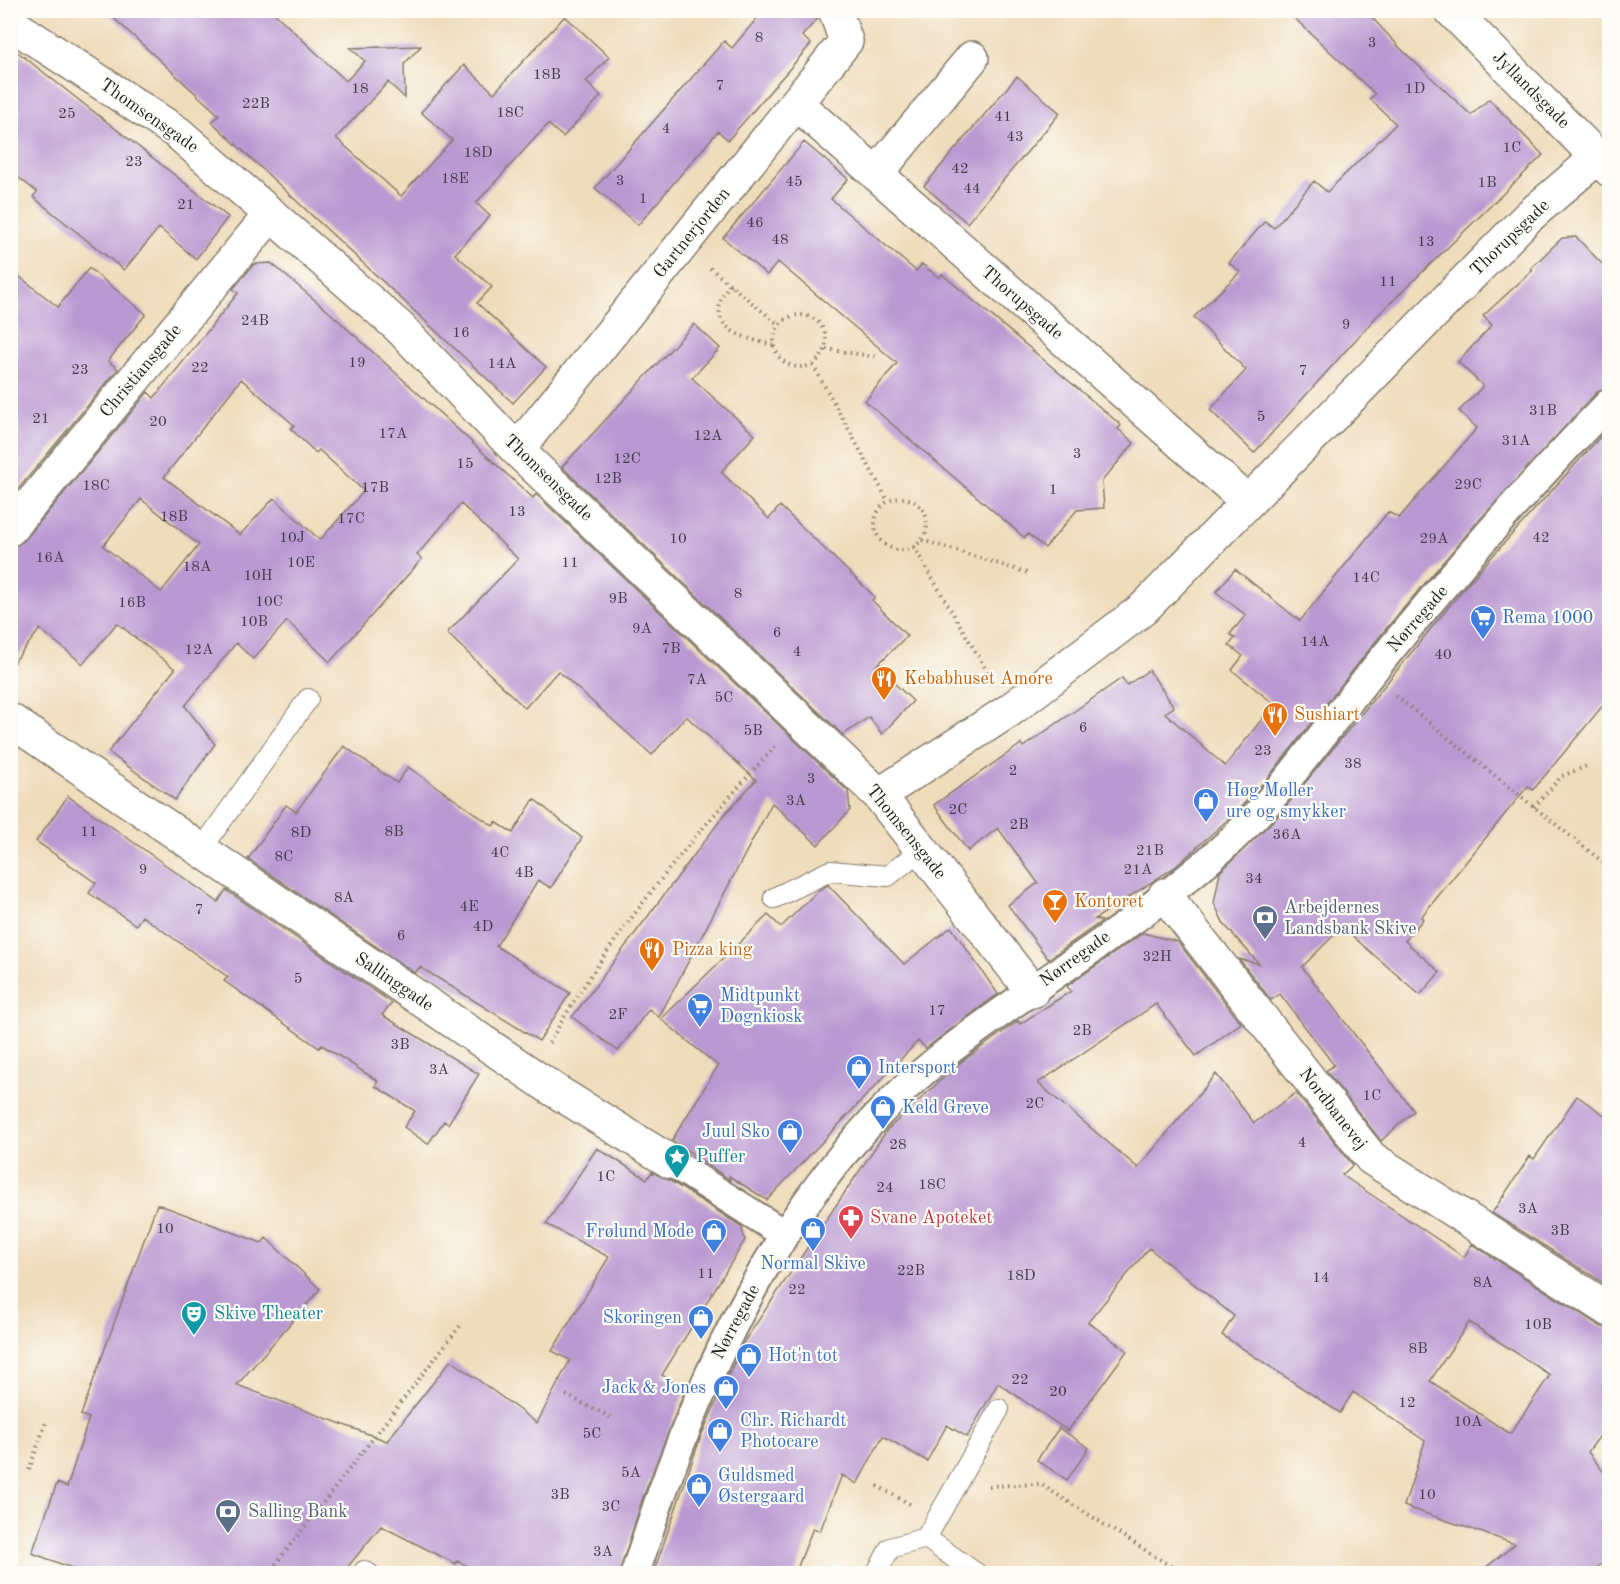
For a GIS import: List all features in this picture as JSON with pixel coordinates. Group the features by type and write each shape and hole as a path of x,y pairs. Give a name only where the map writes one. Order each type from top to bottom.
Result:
{"street":[{"name":"Gartnerjorden","path":"518,450 846,41 835,10"},
{"name":"Jyllandsgade","path":"1451,10 1604,163"},
{"name":"Thomsensgade","path":"10,23 178,133 399,327 518,450 879,795 1032,991"},
{"path":"876,174 972,58"},
{"name":"Thorupsgade","path":"797,104 1247,501"},
{"name":"Thorupsgade","path":"879,795 1010,710 1143,609 1528,217 1604,163"},
{"name":"Christiansgade","path":"10,529 271,214"},
{"name":"Nørregade","path":"635,1574 678,1445 724,1342 784,1234 845,1154 886,1106 944,1054 1165,895 1228,843 1273,795 1370,675 1550,463 1610,402"},
{"name":"Sallinggade","path":"10,720 554,1090 784,1234"},
{"name":"Nordbanevej","path":"1165,895 1371,1158 1610,1310"}],"lane":[{"path":"201,850 308,699"},
{"path":"774,898 830,871 888,876 922,849"},
{"path":"876,1574 890,1548 926,1538 999,1409"},
{"path":"926,1538 977,1574"}],"path":[{"path":"682,246 779,325"},
{"path":"730,284 721,297 719,309 721,321 732,332 774,345"},
{"path":"807,316 823,328 826,348 813,365 793,367 777,355 774,345 779,325 787,318 807,316"},
{"path":"826,348 877,357"},
{"path":"813,365 888,501"},
{"path":"898,497 908,498 924,511 927,531 922,540 914,547 894,550 878,537 875,517 880,507 898,497"},
{"path":"922,540 1028,573"},
{"path":"914,547 1010,710"},
{"path":"1370,675 1610,868"},
{"path":"532,1073 578,992 711,815 800,720"},
{"path":"1534,807 1562,776 1589,765"},
{"path":"268,1574 460,1326"},
{"path":"567,1395 614,1419"},
{"path":"29,1470 46,1422"},
{"path":"955,1487 1040,1484 1183,1574"},
{"path":"876,1486 937,1519"}],"building":[{"path":"105,10 271,10 346,81 365,61 350,48 421,46 404,64 405,98 388,82 336,138 401,196 452,140 421,112 464,65 494,93 565,16 609,57 586,82 601,96 563,137 548,124 476,203 490,216 455,254 492,287 477,303 546,367 513,403 212,122 219,115"},
{"path":"764,10 817,10 818,18 802,36 811,44 728,140 718,131 638,225 595,188 724,41 732,48"},
{"path":"1286,10 1365,10 1401,49 1471,115 1489,99 1543,155 1377,316 1254,453 1210,410 1246,370 1194,317 1240,272 1229,263 1265,221 1274,228 1314,181 1327,192 1396,124 1370,99 1375,94"},
{"path":"10,46 228,217 196,259 159,228 124,270 33,197 37,192 10,171"},
{"path":"1017,76 1060,113 967,223 924,186"},
{"path":"804,142 848,179 831,199 916,271 922,264 939,278 942,274 1121,425 1118,429 1134,443 1102,481 1104,508 1077,510 1045,548 1028,534 1025,538 865,401 897,363 778,262 767,275 723,238"},
{"path":"1576,237 1610,272 1610,386 1598,391 1474,526 1384,631 1271,774 1235,813 1175,867 1095,919 1102,921 1048,959 1008,905 1038,883 998,828 968,851 934,805 1021,744 1023,747 1122,678 1127,685 1149,670 1174,707 1165,713 1225,766 1274,704 1232,670 1243,656 1229,645 1235,638 1230,634 1246,615 1216,592 1235,569 1300,621 1388,512 1399,518 1477,428 1459,411 1483,386 1458,362 1492,325 1483,316 1533,270 1531,268 1562,238"},
{"path":"271,263 329,312 533,498 536,494 848,791 850,810 818,845 772,803 659,1017 649,1009 618,1051 572,1017 725,814 756,780 686,716 652,755 558,671 525,708 447,633 518,559 461,504 417,555 422,559 330,662 287,621 253,659 236,643 185,706 215,744 175,800 108,752 175,669 117,623 83,664 40,629 10,667 10,547 24,541 148,392 154,398 238,293 233,289 254,264","holes":["241,379 294,425 291,429 316,453 319,450 364,491 320,540 274,498 240,535 164,477","141,499 199,545 161,592 103,546"]},
{"path":"89,268 146,314 108,361 118,369 10,499 10,269 58,307"},
{"path":"694,324 720,348 692,378 755,435 721,472 769,519 780,506 875,597 872,600 907,636 876,666 913,701 882,734 869,717 843,735 562,467"},
{"path":"1610,426 1610,697 1533,790 1528,786 1421,917 1423,919 1405,941 1440,972 1420,995 1342,927 1302,967 1414,1111 1381,1141 1326,1071 1334,1065 1280,994 1271,1000 1239,959 1259,964 1224,924 1214,903 1220,872 1278,816 1469,582"},
{"path":"344,746 397,783 408,767 493,826 496,822 513,833 534,799 582,838 551,888 538,880 496,946 570,993 539,1041 420,967 415,973 248,859 286,805 296,812"},
{"path":"68,796 218,902 226,890 392,1003 382,1015 479,1074 448,1124 444,1121 428,1144 404,1127 415,1111 375,1086 378,1081 322,1045 319,1048 224,981 228,977 142,916 136,925 89,893 96,883 36,841"},
{"path":"828,885 904,964 951,927 998,994 926,1048 918,1041 767,1200 729,1176 730,1180 672,1140 718,1066 661,1019 768,915 781,927 820,889"},
{"path":"1143,933 1178,942 1241,1023 1196,1056 1156,1004 1038,1083 1138,1168 1216,1074 1254,1123 1296,1093 1353,1165 1342,1175 1464,1257 1472,1244 1600,1326 1610,1329 1610,1422 1588,1452 1610,1480 1610,1557 1589,1574 1478,1574 1515,1544 1404,1506 1425,1441 1353,1392 1340,1413 1222,1335 1234,1316 1149,1248 1088,1322 1127,1351 1068,1431 998,1383 967,1437 947,1425 927,1461 883,1436 857,1484 842,1475 820,1531 813,1528 795,1574 653,1574 701,1436 743,1343 887,1130 956,1066 1018,1021 1020,1024 1071,991 1067,986","holes":["1469,1322 1550,1375 1510,1434 1430,1381"]},
{"path":"1577,1096 1610,1119 1610,1287 1492,1213 1530,1156 1534,1159"},
{"path":"597,1148 647,1179 652,1172 669,1180 741,1226 745,1240 662,1375 685,1390 643,1497 619,1574 485,1574 457,1561 456,1564 381,1526 342,1574 88,1574 32,1553 57,1483 67,1487 89,1418 81,1415 157,1204 262,1243 266,1238 320,1289 237,1385 387,1441 451,1360 537,1423 570,1360 552,1351 609,1257 546,1224"},
{"path":"1059,1428 1089,1448 1067,1480 1037,1460"}],"place":[{"name":"Rema 1000","path":"1483,641"},
{"name":"Kebabhuset Amore","path":"884,702"},
{"name":"Sushiart","path":"1275,738"},
{"name":"Høg Møller ure og smykker","path":"1206,824"},
{"name":"Kontoret","path":"1055,925"},
{"name":"Arbejdernes Landsbank Skive","path":"1265,941"},
{"name":"Pizza king","path":"652,973"},
{"name":"Midtpunkt Døgnkiosk","path":"700,1029"},
{"name":"Intersport","path":"859,1091"},
{"name":"Keld Greve","path":"883,1131"},
{"name":"Juul Sko","path":"790,1155"},
{"name":"Puffer","path":"677,1180"},
{"name":"Svane Apoteket","path":"851,1241"},
{"name":"Normal Skive","path":"813,1253"},
{"name":"Frølund Mode","path":"714,1255"},
{"name":"Skive Theater","path":"194,1337"},
{"name":"Skoringen","path":"701,1341"},
{"name":"Hot'n tot","path":"749,1379"},
{"name":"Jack & Jones","path":"726,1411"},
{"name":"Chr. Richardt Photocare","path":"720,1454"},
{"name":"Guldsmed Østergaard","path":"699,1509"},
{"name":"Salling Bank","path":"228,1535"}]}
